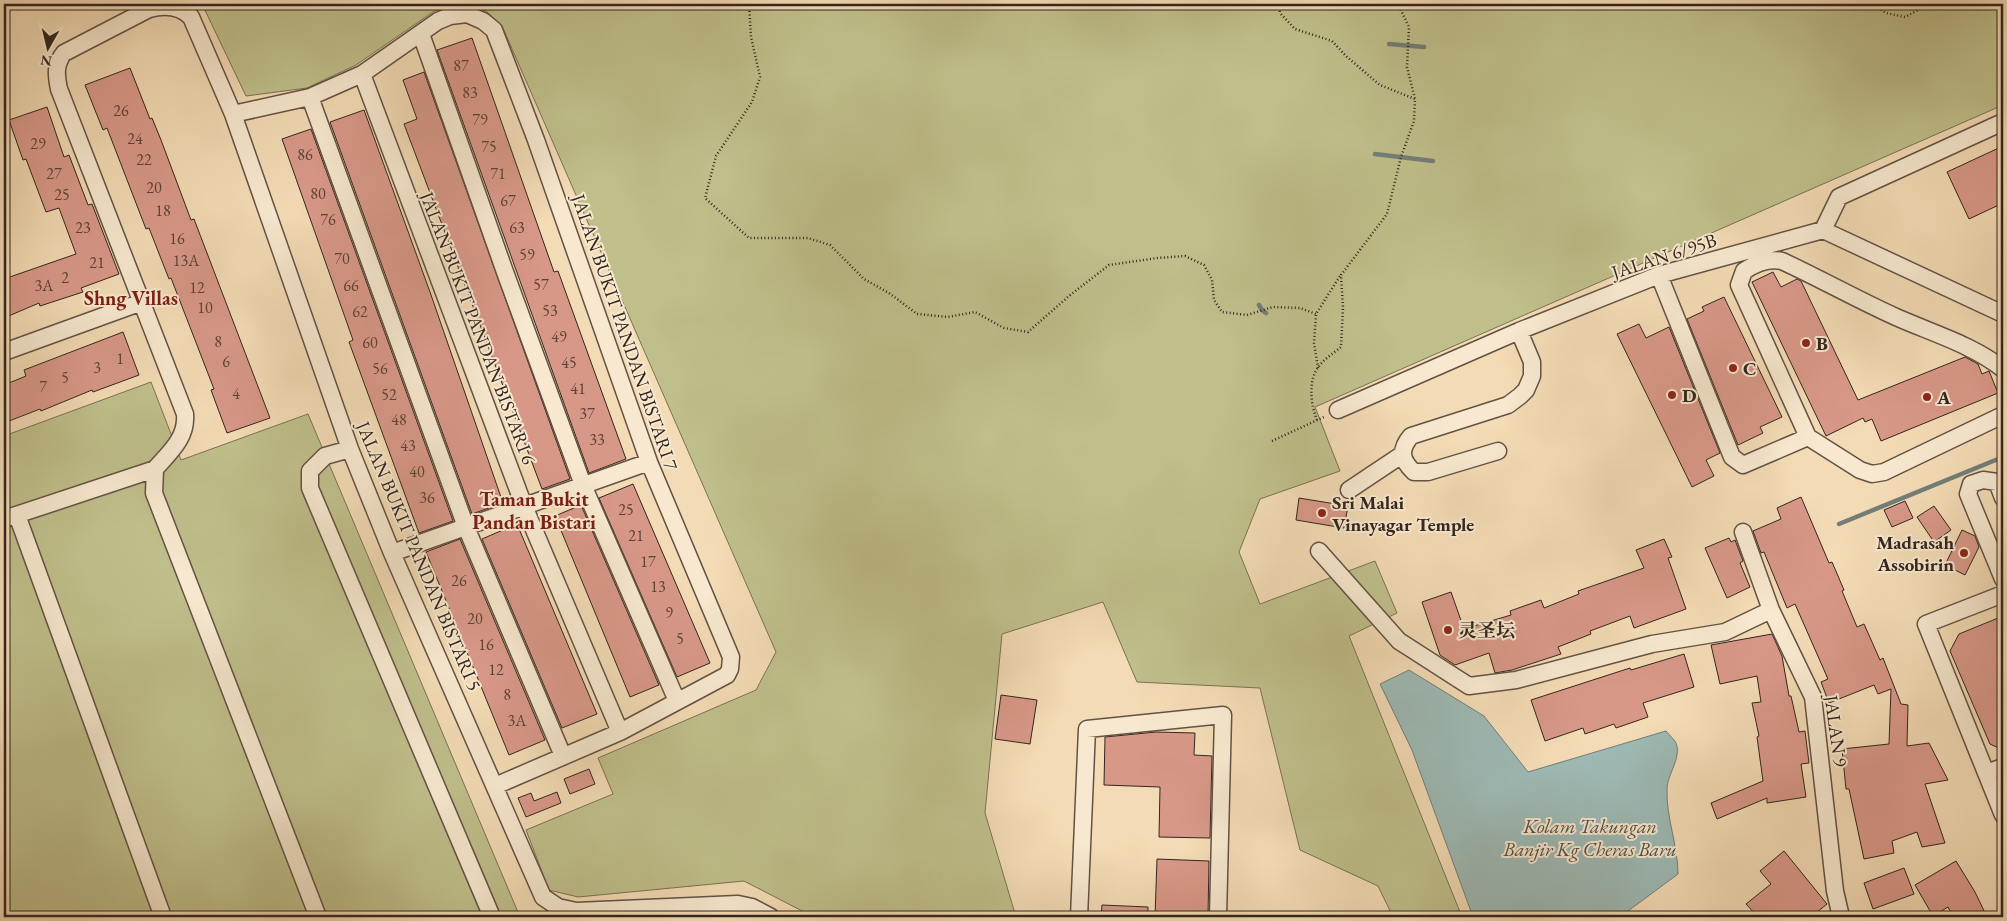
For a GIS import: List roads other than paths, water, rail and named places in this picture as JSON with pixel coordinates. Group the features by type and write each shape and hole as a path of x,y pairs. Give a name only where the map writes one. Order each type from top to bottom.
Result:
{"street":[{"name":"JALAN BUKIT PANDAN BISTARI 5","path":"158,5 173,7 191,17 233,114 350,449 392,553 543,897 550,903 567,909 586,911 738,904 752,907 771,917"},
{"path":"158,5 64,53 59,59 56,73 59,89 186,414 184,432 179,442 155,469 10,517 163,917"},
{"name":"JALAN BUKIT PANDAN BISTARI 7","path":"233,114 310,96 362,74 438,21 459,14 476,17 494,30 536,140 649,462 731,658 730,669 727,675 620,732 495,786"},
{"path":"421,34 583,485 677,701"},
{"name":"JALAN BUKIT PANDAN BISTARI 6","path":"362,74 524,506 620,732"},
{"path":"310,96 466,527 563,756"},
{"path":"2003,122 1839,197 1823,230 2003,314"},
{"name":"JALAN 6/95B","path":"1338,410 1519,331 1659,275 1823,230"},
{"path":"2003,369 1976,351 1944,339 1782,262 1774,260 1765,261 1744,271 1739,285 1808,437 1860,470 1872,474 1884,472 2003,416"},
{"path":"1659,275 1732,457 1743,466 1808,437"},
{"path":"4,352 142,302"},
{"path":"1498,451 1428,472 1414,472 1405,464 1403,454 1405,442 1411,436 1508,405 1526,390 1532,376 1532,362 1519,331"},
{"path":"350,449 325,456 310,471 310,488 492,917"},
{"path":"1349,490 1403,454"},
{"path":"392,553 649,462"},
{"path":"155,469 154,493 318,917"},
{"path":"2003,498 1997,482 1983,480 1971,484 1968,494 2003,579"},
{"name":"JALAN 9","path":"1743,532 1771,610 1814,697 1834,891 1841,917"},
{"path":"1319,551 1398,640 1469,686 1516,680 1652,644 1725,632 1771,610"},
{"path":"2003,594 1926,624 2003,815"},
{"path":"1079,917 1087,729 1223,715 1218,917"},
{"path":"1986,773 2003,767"}],"water":[{"name":"Kolam Takungan Banjir Kg Cheras Baru","path":"1409,670 1484,716 1528,772 1666,731 1676,743 1677,748 1676,760 1669,778 1667,800 1678,874 1620,917 1473,917 1412,750 1380,684"}],"waterway":[{"path":"1389,44 1424,47"},
{"path":"1375,154 1433,161"},
{"path":"1259,305 1266,313"},
{"path":"1839,524 2003,457"}],"place":[{"name":"B","path":"1806,343"},
{"name":"C","path":"1733,368"},
{"name":"D","path":"1672,395"},
{"name":"A","path":"1927,397"},
{"name":"Sri Malai Vinayagar Temple","path":"1322,513"},
{"name":"Madrasah Assobirin","path":"1964,553"},
{"name":"灵圣坛","path":"1448,630"}],"district":[{"name":"Shng Villas","path":"131,298"},
{"name":"Taman Bukit Pandan Bistari","path":"534,510"}]}
